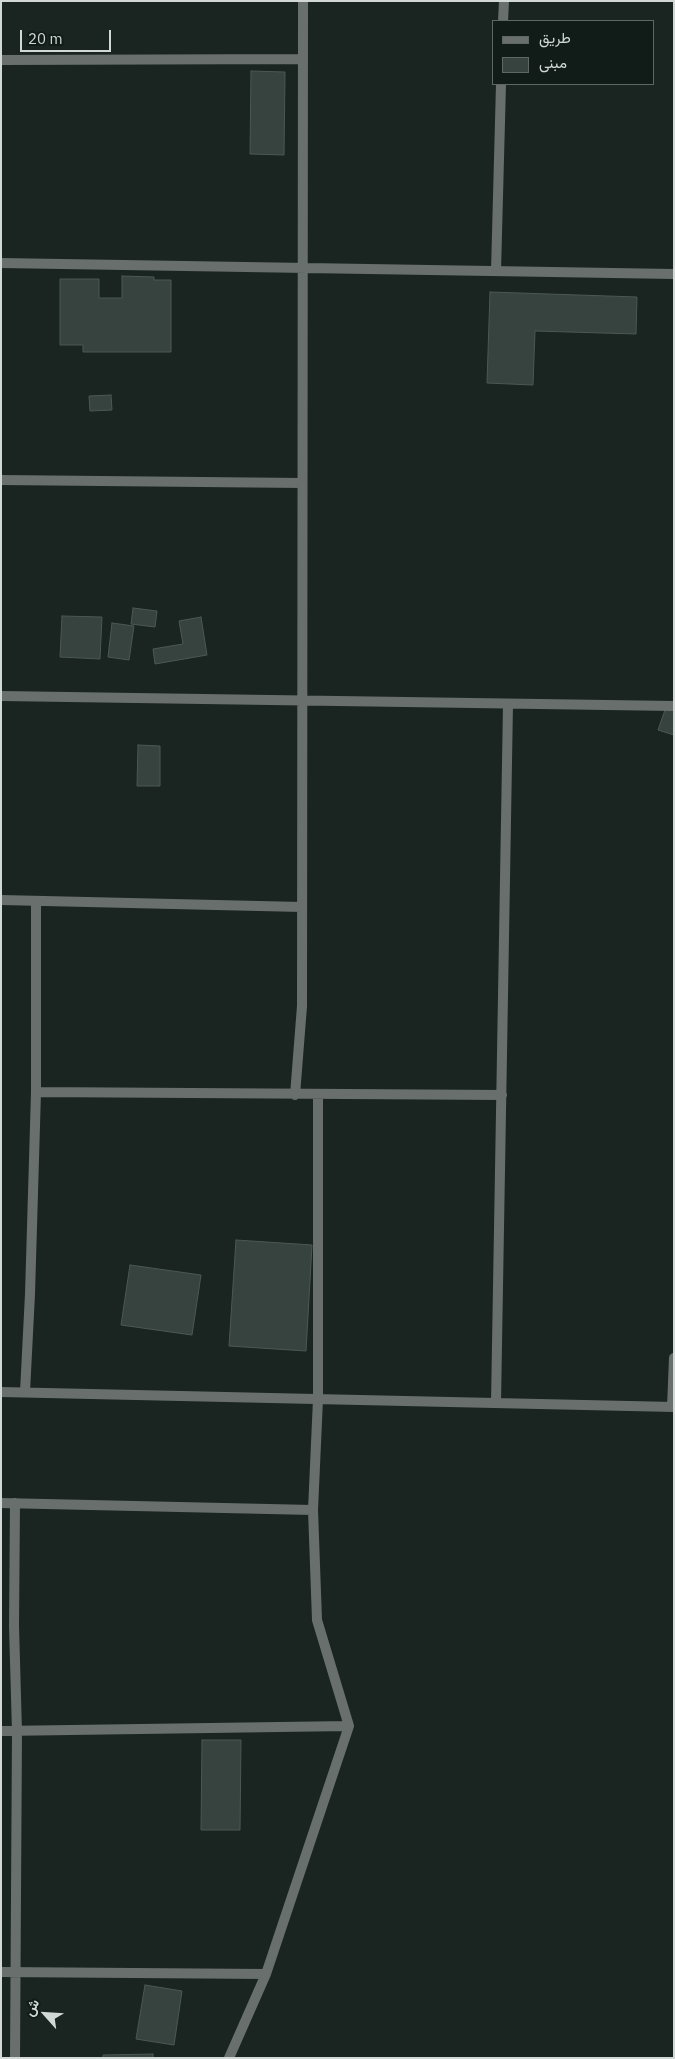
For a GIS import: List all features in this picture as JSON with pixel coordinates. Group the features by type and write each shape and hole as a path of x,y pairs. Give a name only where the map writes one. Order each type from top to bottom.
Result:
{"street":[{"path":"295,1095 302,1006 303,1"},
{"path":"503,20 504,1"},
{"path":"1,60 303,59"},
{"path":"496,271 501,85"},
{"path":"1,263 674,274"},
{"path":"1,480 302,483"},
{"path":"1,696 674,706"},
{"path":"496,1403 508,704"},
{"path":"1,900 302,907"},
{"path":"25,1392 36,1092 36,901"},
{"path":"36,1092 502,1095"},
{"path":"229,2058 266,1974 349,1726 317,1620 313,1510 318,1399 318,1095"},
{"path":"1,1392 673,1407 674,1358"},
{"path":"1,1503 313,1510"},
{"path":"15,1503 14,1626 17,1732 15,2058"},
{"path":"1,1731 349,1726"},
{"path":"1,1972 266,1974"}],"building":[{"path":"251,71 285,72 284,155 250,154"},
{"path":"122,276 154,277 154,280 171,280 171,352 83,352 83,345 60,345 60,279 99,279 99,298 122,298"},
{"path":"490,292 637,297 636,334 535,331 533,385 487,383"},
{"path":"111,395 112,410 90,411 89,396"},
{"path":"133,608 157,611 155,627 131,624"},
{"path":"62,616 102,617 100,659 60,657"},
{"path":"201,617 207,655 155,664 153,649 183,644 179,621"},
{"path":"112,623 134,626 129,660 108,657"},
{"path":"666,707 674,709 674,735 658,730"},
{"path":"138,745 160,746 160,786 137,786"},
{"path":"236,1240 312,1245 306,1351 229,1346"},
{"path":"130,1265 201,1275 192,1335 121,1325"},
{"path":"202,1740 241,1740 240,1830 201,1830"},
{"path":"145,1985 182,1991 174,2045 136,2039"},
{"path":"153,2054 153,2058 103,2058 103,2055"}]}
